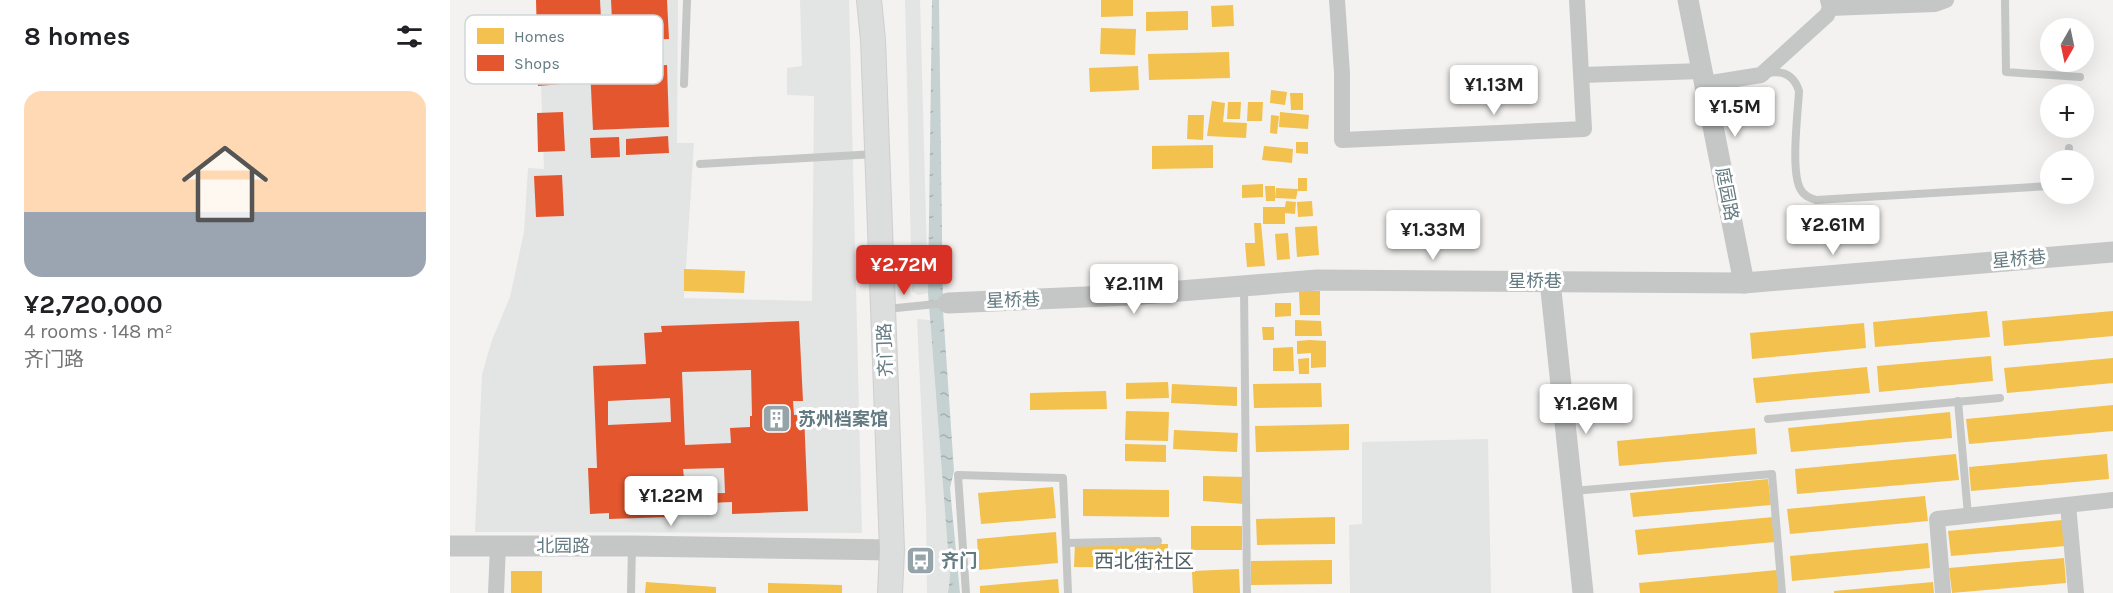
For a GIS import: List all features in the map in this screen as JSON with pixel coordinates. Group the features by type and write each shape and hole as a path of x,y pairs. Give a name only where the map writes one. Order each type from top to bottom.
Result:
{"main road":[{"name":"齐门路","path":"869,0 873,40 884,309 892,550 890,593"}],"street":[{"path":"1337,0 1342,73 1342,140 1584,129 1577,0"},
{"name":"庭园路","path":"1688,0 1744,283"},
{"path":"1581,75 1703,78 1761,75 1827,15 1829,4 1935,4 1946,0"},
{"name":"星桥巷","path":"948,303 1130,295 1317,280 1744,283 2113,252"},
{"path":"1550,281 1583,593"},
{"path":"1943,593 1937,519 2113,500"},
{"path":"2068,505 2076,593"},
{"name":"北园路","path":"450,546 892,550"},
{"path":"496,593 498,546"}],"lane":[{"path":"684,84 687,0"},
{"path":"2005,0 2006,72 2080,77"},
{"path":"1761,75 1781,72 1797,84 1799,91 1796,168 1799,188 1809,198 1816,200 2040,187"},
{"path":"700,164 876,154"},
{"path":"1244,286 1247,593"},
{"name":"星桥巷","path":"884,309 948,303"},
{"path":"1768,419 2000,398"},
{"path":"1958,401 1968,515"},
{"path":"1572,491 1772,474 1782,593"},
{"path":"966,593 958,475 1063,478 1068,593"},
{"path":"1066,543 1158,541"},
{"path":"631,593 632,546"}],"shaded area":[{"path":"538,0 678,0 677,143 694,143 684,298 812,301 814,96 787,95 787,68 802,66 800,0 849,0 862,533 475,532 482,374 492,340 510,297 524,232 528,168 544,169 541,84 663,84 663,15 539,15"},
{"path":"905,0 920,0 928,293 918,295 912,291"},
{"path":"917,319 930,320 950,576 948,593 927,593 926,512"},
{"path":"1488,439 1491,593 1350,593 1349,525 1362,524 1362,442"}],"water":[{"path":"932,0 939,0 943,310 954,471 950,488 960,593 948,593 950,576 928,293"}],"building: Homes":[{"path":"1101,0 1133,0 1133,16 1101,17"},
{"path":"1233,5 1234,26 1212,27 1211,6"},
{"path":"1188,11 1188,30 1146,31 1146,12"},
{"path":"1101,28 1136,29 1135,55 1100,54"},
{"path":"1229,52 1230,78 1149,80 1148,54"},
{"path":"1138,66 1139,90 1090,92 1089,68"},
{"path":"1271,90 1287,92 1285,105 1270,103"},
{"path":"1290,93 1303,93 1303,110 1291,110"},
{"path":"1212,101 1225,103 1223,122 1247,123 1246,138 1207,136"},
{"path":"1228,102 1241,102 1240,119 1227,119"},
{"path":"1248,102 1263,102 1262,121 1247,121"},
{"path":"1280,112 1309,115 1308,129 1279,127"},
{"path":"1188,115 1204,115 1203,140 1187,139"},
{"path":"1271,115 1279,116 1277,134 1270,133"},
{"path":"1296,142 1308,142 1308,154 1296,153"},
{"path":"1213,145 1213,168 1152,169 1152,146"},
{"path":"1264,146 1293,149 1292,163 1262,160"},
{"path":"1298,178 1307,178 1307,191 1298,191"},
{"path":"1263,184 1263,197 1242,198 1242,185"},
{"path":"1265,186 1275,186 1275,201 1266,201"},
{"path":"1276,188 1298,189 1296,199 1275,198"},
{"path":"1286,201 1296,202 1295,214 1285,213 1285,224 1263,224 1263,207 1285,207"},
{"path":"1312,201 1313,216 1298,217 1297,202"},
{"path":"1254,223 1261,223 1265,266 1247,267 1245,243 1255,243"},
{"path":"1317,226 1319,255 1297,257 1295,227"},
{"path":"1288,233 1290,259 1277,260 1275,234"},
{"path":"684,269 745,271 744,293 684,291"},
{"path":"1299,291 1320,291 1320,315 1300,315"},
{"path":"1275,303 1291,303 1291,316 1275,317"},
{"path":"1987,311 1990,337 1875,347 1873,322"},
{"path":"2113,311 2113,336 2004,346 2002,321"},
{"path":"1295,320 1321,321 1322,336 1295,336"},
{"path":"1864,323 1866,348 1752,359 1750,333"},
{"path":"1262,327 1274,327 1274,340 1263,340"},
{"path":"1297,341 1326,341 1326,367 1311,368 1311,353 1297,354"},
{"path":"1293,347 1294,371 1273,371 1273,348"},
{"path":"1991,356 1993,381 1879,392 1877,366"},
{"path":"1309,358 1309,374 1299,374 1298,359"},
{"path":"2113,358 2113,383 2007,393 2004,368"},
{"path":"1867,367 1870,393 1756,403 1753,378"},
{"path":"1168,382 1169,398 1126,399 1126,383"},
{"path":"1321,383 1322,407 1254,408 1253,384"},
{"path":"1172,384 1237,387 1237,406 1171,403"},
{"path":"1106,391 1107,409 1030,410 1030,393"},
{"path":"2113,405 2113,431 1969,444 1966,419"},
{"path":"1126,411 1169,412 1168,441 1125,440"},
{"path":"1950,412 1952,438 1791,452 1788,428"},
{"path":"1349,424 1349,450 1256,452 1255,426"},
{"path":"1755,428 1757,454 1619,466 1617,441"},
{"path":"1174,430 1238,433 1237,452 1173,449"},
{"path":"1125,444 1166,445 1166,462 1125,461"},
{"path":"1956,454 1959,480 1797,494 1795,469"},
{"path":"2107,454 2109,479 1971,491 1969,467"},
{"path":"1203,476 1245,477 1244,504 1203,501"},
{"path":"1768,479 1771,505 1633,517 1630,493"},
{"path":"1053,487 1056,518 981,524 978,493"},
{"path":"1083,489 1169,490 1169,517 1083,516"},
{"path":"1925,496 1928,521 1790,534 1787,509"},
{"path":"1335,517 1335,544 1257,545 1256,519"},
{"path":"1773,517 1775,542 1638,555 1635,530"},
{"path":"2062,520 2065,546 1951,556 1948,531"},
{"path":"1191,526 1242,526 1242,550 1191,550"},
{"path":"1056,532 1058,563 979,570 977,539"},
{"path":"1075,543 1168,544 1168,568 1074,567"},
{"path":"1928,543 1930,568 1792,581 1790,556"},
{"path":"2064,558 2066,583 1952,593 1949,568"},
{"path":"1332,560 1332,584 1251,585 1251,561"},
{"path":"1239,569 1240,593 1193,593 1192,571"},
{"path":"1777,570 1779,593 1640,593 1639,583"},
{"path":"511,571 542,571 542,593 511,593"},
{"path":"1058,579 1059,593 980,593 980,586"},
{"path":"646,582 716,587 716,593 645,593"},
{"path":"1933,582 1934,593 1834,593 1834,591"},
{"path":"768,583 842,585 842,593 768,593"}],"building: Shops":[{"path":"536,0 600,0 601,15 536,15"},
{"path":"611,0 667,0 669,39 663,39 663,15 612,15"},
{"path":"663,65 667,65 669,127 593,130 591,84 663,84"},
{"path":"538,84 562,84 538,86"},
{"path":"563,112 565,151 538,152 537,113"},
{"path":"668,136 669,153 626,155 626,139"},
{"path":"619,137 620,157 591,158 590,138"},
{"path":"562,175 564,216 536,217 534,176"},
{"name":"苏州档案馆","path":"799,321 803,401 793,401 794,415 804,414 808,511 732,514 732,502 686,504 686,510 668,511 669,517 609,519 609,513 590,514 588,468 597,468 593,366 646,364 644,333 662,332 661,326","holes":["751,370 752,416 750,416 750,427 730,428 731,443 685,445 682,372","670,398 671,422 608,425 608,401","724,468 725,493 686,494 683,469"]}],"place":[{"name":"苏州档案馆","path":"777,419"},
{"name":"齐门","path":"920,561"}],"district":[{"name":"西北街社区","path":"1144,561"}]}
